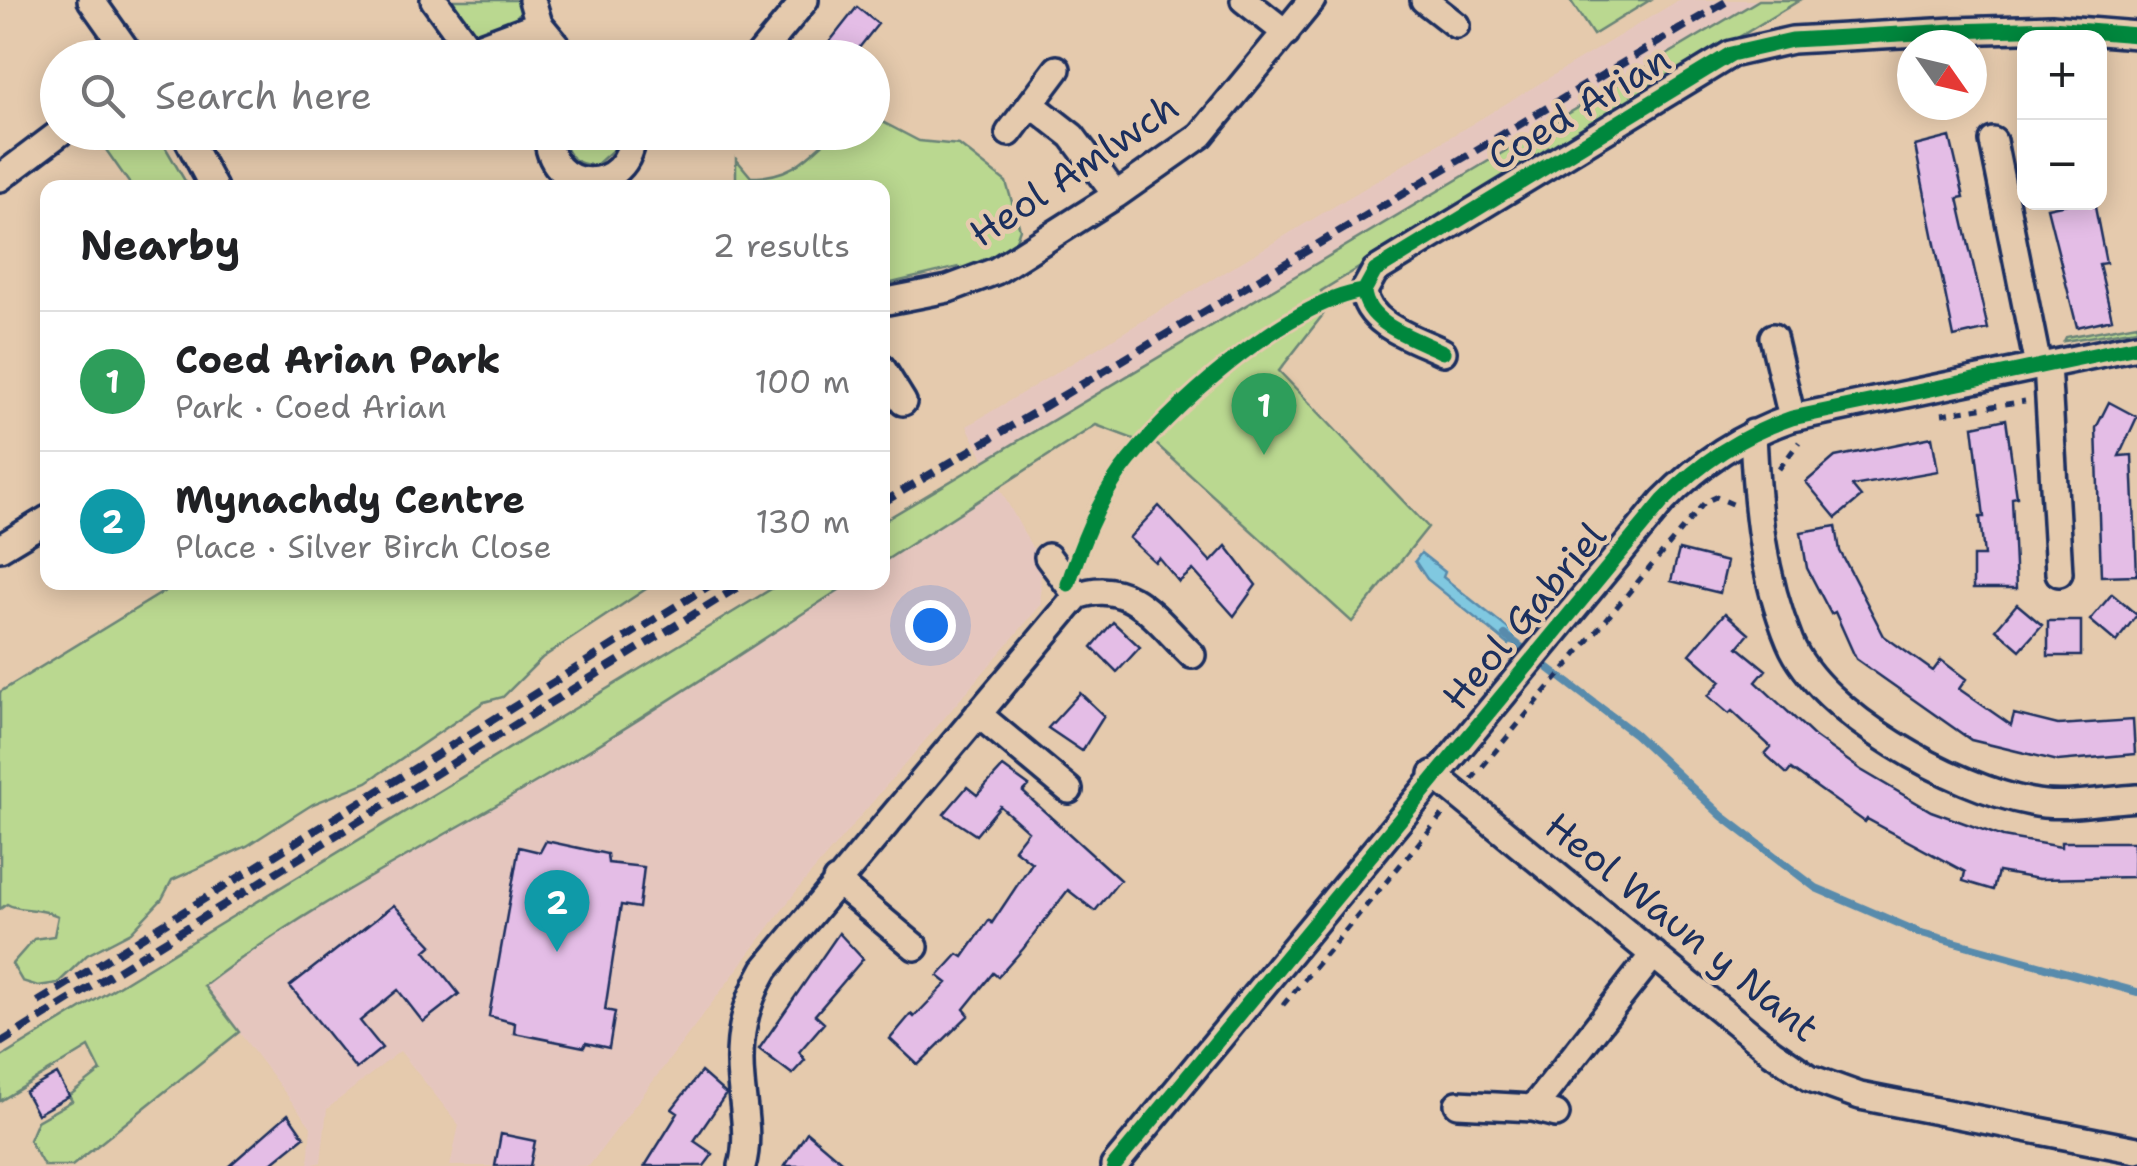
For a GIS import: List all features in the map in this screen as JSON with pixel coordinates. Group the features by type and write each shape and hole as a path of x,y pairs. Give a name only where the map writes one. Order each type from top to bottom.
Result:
{"street":[{"path":"91,0 119,40"},
{"path":"434,0 463,40"},
{"path":"772,40 805,0"},
{"path":"1244,0 1286,33"},
{"name":"Heol Amlwch","path":"890,300 948,289 996,271 1116,195 1201,135 1312,0"},
{"path":"1424,0 1456,25"},
{"path":"494,40 536,12"},
{"path":"536,12 536,40"},
{"path":"536,12 555,40"},
{"name":"Coed Arian","path":"1364,291 1376,271 1390,259 1745,49 1792,40 2051,28 2137,34"},
{"path":"1009,133 1057,69"},
{"path":"1031,104 1072,136 1116,195"},
{"path":"1993,141 2050,397 2059,573"},
{"path":"0,178 40,148"},
{"path":"194,150 210,180"},
{"path":"550,150 563,180"},
{"path":"611,180 628,160 630,150"},
{"path":"1364,291 1369,308 1383,322 1443,352"},
{"path":"1773,338 1792,418"},
{"name":"Heol Gabriel","path":"1114,1166 1433,774 1688,475 1752,433 1792,418 2137,346"},
{"path":"890,381 903,402"},
{"path":"1752,433 1759,544 1791,644 1820,686 1857,718 1979,790 2035,804 2137,798"},
{"path":"0,548 40,523"},
{"path":"1048,557 1072,590"},
{"path":"1072,590 1134,600 1160,616 1192,654"},
{"path":"742,1166 746,1133 739,1049 750,994 764,969 978,714 1072,590"},
{"path":"978,714 1069,790"},
{"name":"Heol Waun y Nant","path":"1433,774 1772,1052 1834,1089 2137,1150"},
{"path":"836,880 915,946"},
{"path":"1458,1104 1545,1111 1654,954"}],"path":[{"path":"1072,590 1104,497 1128,463 1181,404 1312,307 1364,291"},
{"path":"1924,418 2050,397"},
{"path":"1274,1015 1567,662 1706,502 1716,497 1757,515 1789,452 1814,436"}],"shaded area":[{"path":"1679,0 1759,0 985,462 967,426"},
{"path":"999,487 1040,562 1041,605 798,889 589,1166 450,1166 459,1125 400,1051 327,1109 321,1162 308,1166 311,1127 204,986 279,930 384,865 567,764 839,590 890,590 890,557"}],"green space":[{"path":"447,0 519,0 521,11 514,20 481,36 468,30"},
{"path":"1570,0 1650,0 1593,35"},
{"path":"1759,0 1800,0 1321,291 1329,307 1279,371 1428,527 1352,622 1154,442 1111,495 1079,567 1071,561 1098,498 1139,441 1096,425 890,557 890,517"},
{"path":"890,126 919,141 959,145 1006,182 1020,229 1002,281 988,288 958,267 890,283 890,180 736,180 736,159 751,177 777,174 815,150 890,150"},
{"path":"106,150 167,150 184,180 127,180"},
{"path":"567,150 613,150 596,165 582,163"},
{"path":"2137,324 2137,329 2064,341 2066,337"},
{"path":"167,590 644,590 542,658 503,697 484,702 367,782 313,804 247,846 172,880 162,899 131,932 87,955 58,983 38,986 22,981 12,964 34,939 54,936 58,916 7,904 0,909 0,692"},
{"path":"769,590 839,590 604,741 292,925 204,986 239,1032 72,1166 44,1166 29,1140 37,1121 72,1101 69,1096 101,1071 89,1047 0,1101 0,1058"}],"water":[{"path":"1421,553 1445,572 1443,577 1516,635 1509,645 1427,579 1415,561"}],"building":[{"path":"857,7 878,24 865,40 831,40"},
{"path":"1950,137 1964,197 1958,198 1988,329 1954,337 1915,146"},
{"path":"2048,210 2096,210 2106,263 2099,264 2112,319 2077,327"},
{"path":"2109,402 2137,417 2119,456 2132,455 2137,575 2101,576 2096,428"},
{"path":"2006,419 2017,497 2012,498 2016,589 1973,589 1973,556 1984,556 1980,517 1984,517 1973,426"},
{"path":"1932,437 1938,471 1852,486 1861,497 1836,518 1806,482 1835,457"},
{"path":"1159,506 1211,562 1226,546 1256,585 1234,616 1193,570 1179,582 1159,558 1155,562 1129,538"},
{"path":"1836,526 1840,551 1884,636 1933,671 1941,660 1966,679 1959,689 2011,725 2014,714 2058,725 2133,720 2135,754 2058,761 1971,740 1856,659 1835,612 1831,614 1807,568 1801,532"},
{"path":"1679,550 1727,562 1720,593 1671,581"},
{"path":"2112,594 2137,615 2116,642 2090,620"},
{"path":"2017,604 2042,625 2020,650 1996,629"},
{"path":"1725,613 1749,634 1738,647 1766,670 1756,682 1815,737 1861,770 1931,811 2003,837 2061,847 2061,842 2134,842 2133,877 2039,879 1998,872 1993,890 1963,881 1965,872 1867,819 1865,822 1791,769 1787,774 1765,754 1771,747 1732,711 1729,714 1708,696 1721,681 1690,654"},
{"path":"2048,621 2081,621 2081,656 2048,656"},
{"path":"1113,622 1140,647 1117,672 1092,647"},
{"path":"1080,693 1104,716 1082,751 1048,728"},
{"path":"1003,767 1029,786 1023,792 1120,880 1095,911 1068,890 1023,949 998,977 993,973 964,1009 969,1015 918,1065 890,1039 911,1014 914,1017 947,983 938,976 958,954 963,957 989,920 992,923 1032,863 1014,849 1028,831 1000,806 976,835 944,814 967,787 977,795"},
{"path":"546,841 607,854 608,863 644,867 639,908 621,905 605,1010 615,1012 609,1048 514,1033 515,1023 489,1016 519,847 540,852"},
{"path":"394,905 432,945 425,951 459,994 423,1022 398,990 360,1021 382,1048 356,1069 290,986"},
{"path":"839,933 863,959 815,1015 824,1023 799,1052 805,1060 792,1074 759,1049"},
{"path":"701,1072 726,1094 694,1141 713,1154 704,1166 645,1166 678,1113 672,1109"},
{"path":"57,1074 69,1096 37,1114 25,1092"},
{"path":"288,1114 304,1137 268,1166 229,1166"},
{"path":"807,1132 847,1166 785,1166"},
{"path":"501,1134 535,1141 530,1166 495,1166"}],"waterway":[{"path":"1505,635 1635,734 1722,816 1816,888 1918,932 2137,992"}],"railway":[{"path":"890,498 1729,0"},
{"path":"38,1002 702,590"},
{"path":"0,1043 733,590"}],"cycle path":[{"path":"1443,352 1394,329 1374,313 1364,291 1375,271 1731,54 1792,40 1954,31 2051,28 2137,35"},
{"path":"1068,584 1111,485 1166,419 1230,362 1265,337 1334,299 1364,291"},
{"path":"1114,1166 1663,501 1692,474 1738,442 1792,418 2137,346"}],"place":[{"name":"Coed Arian Park","path":"1264,455"},
{"name":"Mynachdy Centre","path":"557,952"}]}
